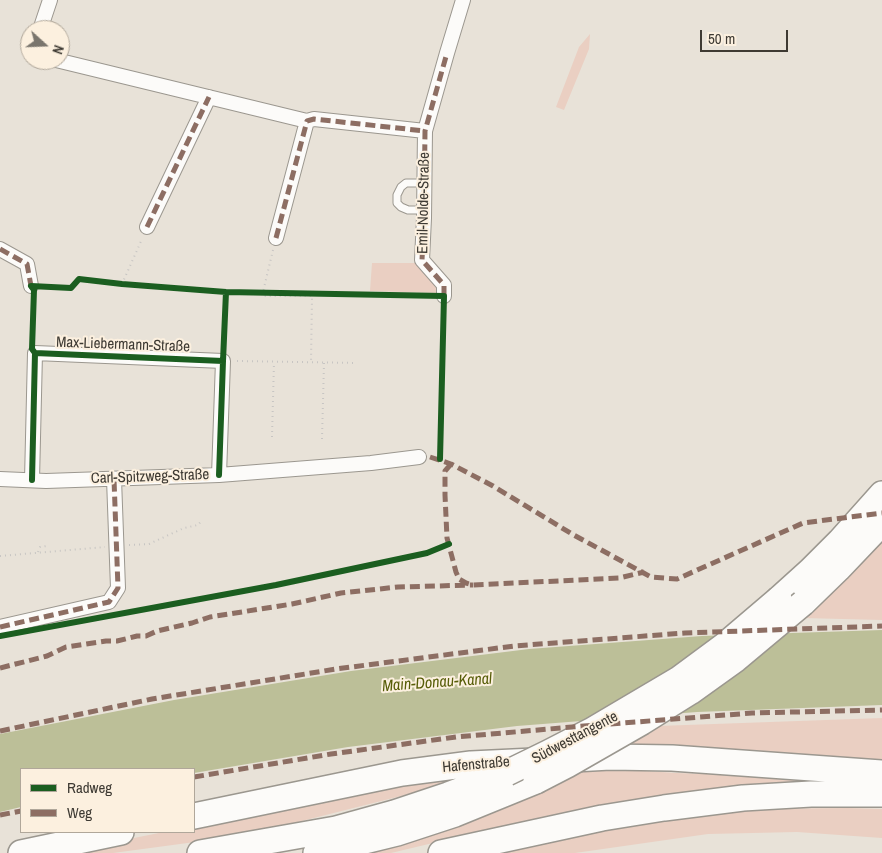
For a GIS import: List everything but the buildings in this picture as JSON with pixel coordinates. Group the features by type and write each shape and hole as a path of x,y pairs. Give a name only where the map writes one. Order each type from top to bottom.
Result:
{"highway":[{"name":"Südwesttangente","path":"329,843 394,813 506,773 591,732 679,679 725,645 810,571 882,494"},
{"name":"Südwesttangente","path":"200,853 329,843 397,833 455,814 536,781 642,722 690,692 736,659 804,603 882,523"},
{"name":"Hafenstraße","path":"195,816 402,773 471,764 610,757 672,758 882,773"},
{"path":"441,853 602,818 664,808 744,798 811,794 882,794"},
{"path":"22,853 117,833"}],"street":[{"path":"43,20 50,0"},
{"name":"Emil-Nolde-Straße","path":"444,296 444,285 422,260 426,131 463,0"},
{"name":"Emil-Nolde-Straße","path":"70,63 307,121 314,119 426,131"},
{"path":"147,228 209,97"},
{"path":"276,238 307,121"},
{"path":"0,249 27,264 31,286"},
{"name":"Max-Liebermann-Straße","path":"32,480 35,354 223,361"},
{"path":"218,475 223,361"},
{"name":"Carl-Spitzweg-Straße","path":"0,479 114,479 218,475 425,457"},
{"path":"0,627 109,602 118,588 114,479"}],"lane":[{"path":"424,183 406,183 397,194 397,203 408,210 424,210"}],"path":[{"path":"122,284 147,228"},
{"path":"276,238 262,296 312,296 311,363"},
{"path":"223,361 357,363"},
{"path":"272,437 274,362"},
{"path":"322,439 324,363"},
{"path":"38,552 40,547 47,546"}],"shaded area":[{"path":"590,34 589,49 564,110 556,107 579,47"},
{"path":"372,263 421,263 438,284 438,293 370,291"},
{"path":"882,540 882,620 803,618"},
{"path":"882,718 882,763 626,746 658,726"},
{"path":"585,767 676,773 826,778 826,782 721,788 651,797 500,827 391,853 355,853"},
{"path":"455,779 417,792 290,824 195,842 113,853 84,853 84,848 159,833 195,833 195,826 428,780"},
{"path":"745,809 882,809 882,838 797,832 708,834 575,853 495,853 669,819"}],"water":[{"name":"Main-Donau-Kanal","path":"882,630 882,705 697,712 517,726 348,747 195,773 195,768 20,768 20,807 0,812 0,734 174,700 351,671 529,649 702,636"}],"marked path":[{"path":"444,296 444,285 422,260 425,131 447,53"},
{"path":"147,227 209,97"},
{"path":"276,238 307,121 314,119 425,131"},
{"path":"0,249 27,264 33,289"},
{"path":"430,457 451,464 493,486 572,534 651,577 677,579 803,523 882,513"},
{"path":"451,464 445,471 447,538 456,572 459,579 466,583 473,585 619,578 644,572"},
{"path":"0,627 109,602 118,588 114,479"},
{"path":"0,668 47,656 66,647 146,636 157,631 210,617 292,604 341,593 398,587 473,585"},
{"path":"0,731 152,699 336,669 514,646 685,633 882,626"},
{"path":"195,777 331,754 456,737 752,713 882,710"},
{"path":"0,815 20,811"}],"cycle path":[{"path":"35,353 32,349 34,290 31,286 71,288 79,279 226,292 444,296 440,459"},
{"path":"223,361 226,292"},
{"path":"32,480 35,353 223,361 219,475"},
{"path":"0,636 276,585 427,553 449,544"}]}
